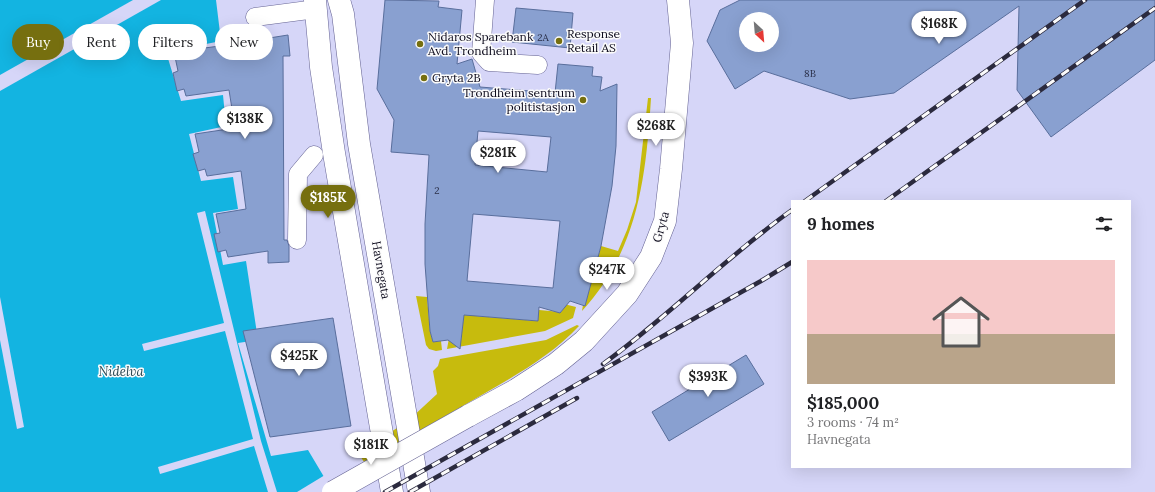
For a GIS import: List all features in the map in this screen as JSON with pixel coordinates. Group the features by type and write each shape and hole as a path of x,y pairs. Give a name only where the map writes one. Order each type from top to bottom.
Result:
{"main road":[{"name":"Gryta","path":"333,492 516,390 556,364 584,341 627,294 651,257 665,222 682,43 678,0"},
{"path":"316,4 321,67 334,154 392,492"},
{"name":"Havnegata","path":"344,5 359,144 419,492"}],"lane":[{"path":"485,0 481,53 489,62 538,65"},
{"path":"255,17 316,4"},
{"path":"297,240 298,174 314,155"}],"shaded area":[{"path":"648,98 651,98 649,128 642,184 636,212 616,263 601,288 582,311 601,246 618,251 627,230 636,202"},
{"path":"416,296 427,297 430,331 433,342 441,341 442,350 436,351 429,349 426,345"},
{"path":"564,304 576,307 573,318 545,331 447,349 449,338 458,343 461,340 464,314 537,321 539,310 561,312"},
{"path":"577,325 579,326 557,347 507,380 364,462 359,454 410,419 437,394 433,371 438,366 440,359 546,340"}],"water":[{"name":"Nidelva","path":"0,0 216,0 219,24 215,24 215,42 207,44 207,24 138,24 138,60 168,60 181,101 223,95 226,126 189,134 201,181 233,177 238,209 213,213 223,265 246,261 258,340 238,343 271,456 308,450 333,492 0,492"}],"pier":[{"path":"133,0 161,0 119,24 90,24"},
{"path":"72,34 72,50 64,55 64,39"},
{"path":"27,60 55,60 0,91 0,75"},
{"path":"205,211 261,441 277,492 268,492 254,446 160,474 158,467 253,439 225,331 144,351 142,344 224,323 197,213"},
{"path":"0,297 24,427 17,429 0,340"},
{"path":"325,475 335,492 297,492"}],"building":[{"path":"385,0 439,1 438,7 462,10 457,64 472,59 480,87 555,93 558,64 593,67 592,76 602,77 600,91 617,84 616,146 612,186 601,246 585,306 570,301 560,313 539,307 538,321 464,315 460,349 448,340 433,342 430,331 425,264 425,224 429,155 391,152 394,120 377,89","holes":["478,131 551,137 547,172 475,165","473,214 560,221 553,288 467,281"]},
{"path":"740,0 1155,0 1155,60 1051,137 1017,90 1019,6 894,93 850,99 764,71 735,89 707,41 720,10"},
{"path":"516,8 573,13 570,48 512,42"},
{"path":"288,35 290,56 283,56 284,240 287,240 289,246 289,262 268,263 268,251 228,257 226,250 218,252 214,234 220,233 216,214 246,209 241,171 207,176 205,169 198,171 193,154 199,152 195,134 235,128 229,90 186,96 184,89 177,91 173,73 178,71 176,60 207,60 207,48 215,47 215,60 273,60 273,37"},
{"path":"333,318 351,426 270,437 243,331"},
{"path":"746,355 764,384 669,441 652,412"}],"railway":[{"path":"806,200 1085,0"},
{"path":"887,200 1155,8"},
{"path":"603,364 627,346 744,247 791,211"},
{"path":"385,492 761,281 791,263"},
{"path":"410,492 577,398"}],"place":[{"name":"Response Retail AS","path":"559,41"},
{"name":"Nidaros Sparebank Avd. Trondheim","path":"420,44"},
{"name":"Gryta 2B","path":"424,78"},
{"name":"Trondheim sentrum politistasjon","path":"583,100"}]}
